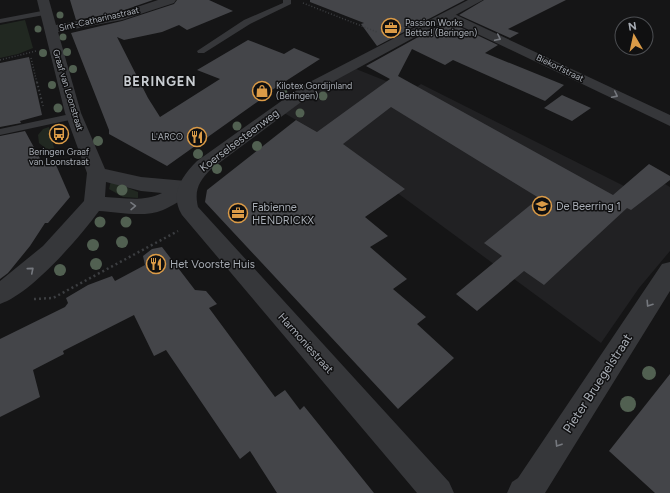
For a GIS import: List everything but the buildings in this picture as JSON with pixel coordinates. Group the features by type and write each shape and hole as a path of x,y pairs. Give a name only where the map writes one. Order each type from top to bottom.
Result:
{"street":[{"name":"Sint-Catharinastraat","path":"50,30 118,17 170,0"},
{"name":"Koerselsesteenweg","path":"94,203 130,206 156,205 186,188 190,180 204,165 310,88 450,16 477,0"},
{"name":"Graaf van Loonstraat","path":"45,6 50,30 75,116 97,173 94,203"},
{"name":"Biekorfstraat","path":"450,16 670,121"},
{"path":"97,173 141,184 186,188"},
{"name":"Harmoniestraat","path":"186,188 185,199 189,210 198,221 438,493"},
{"path":"0,294 44,259 83,219 94,203"},
{"name":"Pieter Bruegelstraat","path":"523,493 529,489 670,271"}],"lane":[{"path":"201,51 216,43 247,22 286,4 287,0"},
{"path":"0,21 45,6"},
{"path":"0,132 75,116"}],"path":[{"path":"287,0 305,3 398,42"},
{"path":"0,60 26,53"},
{"path":"31,58 46,122"},
{"path":"37,83 43,82"},
{"path":"30,299 53,298 198,221"}],"shaded area":[{"path":"25,20 33,48 18,54 0,58 0,25"},
{"name":"De Beerring 1","path":"356,69 411,91 421,84 632,190 665,184 670,187 670,251 639,288 601,343 354,161 317,132 284,113 323,87"},
{"path":"49,127 55,152 46,155 44,147 39,143 38,135 43,129"},
{"path":"111,181 138,192 138,198 123,197 109,189"}],"place":[{"name":"Passion Works Better! (Beringen)","path":"391,28"},
{"name":"Kilotex Gordijnland (Beringen)","path":"262,91"},
{"name":"Beringen Graaf van Loonstraat","path":"59,134"},
{"name":"L'ARCO","path":"197,137"},
{"name":"De Beerring 1","path":"542,206"},
{"name":"Fabienne HENDRICKX","path":"238,213"},
{"name":"Het Voorste Huis","path":"156,264"}],"district":[{"name":"BERINGEN","path":"160,81"}]}
